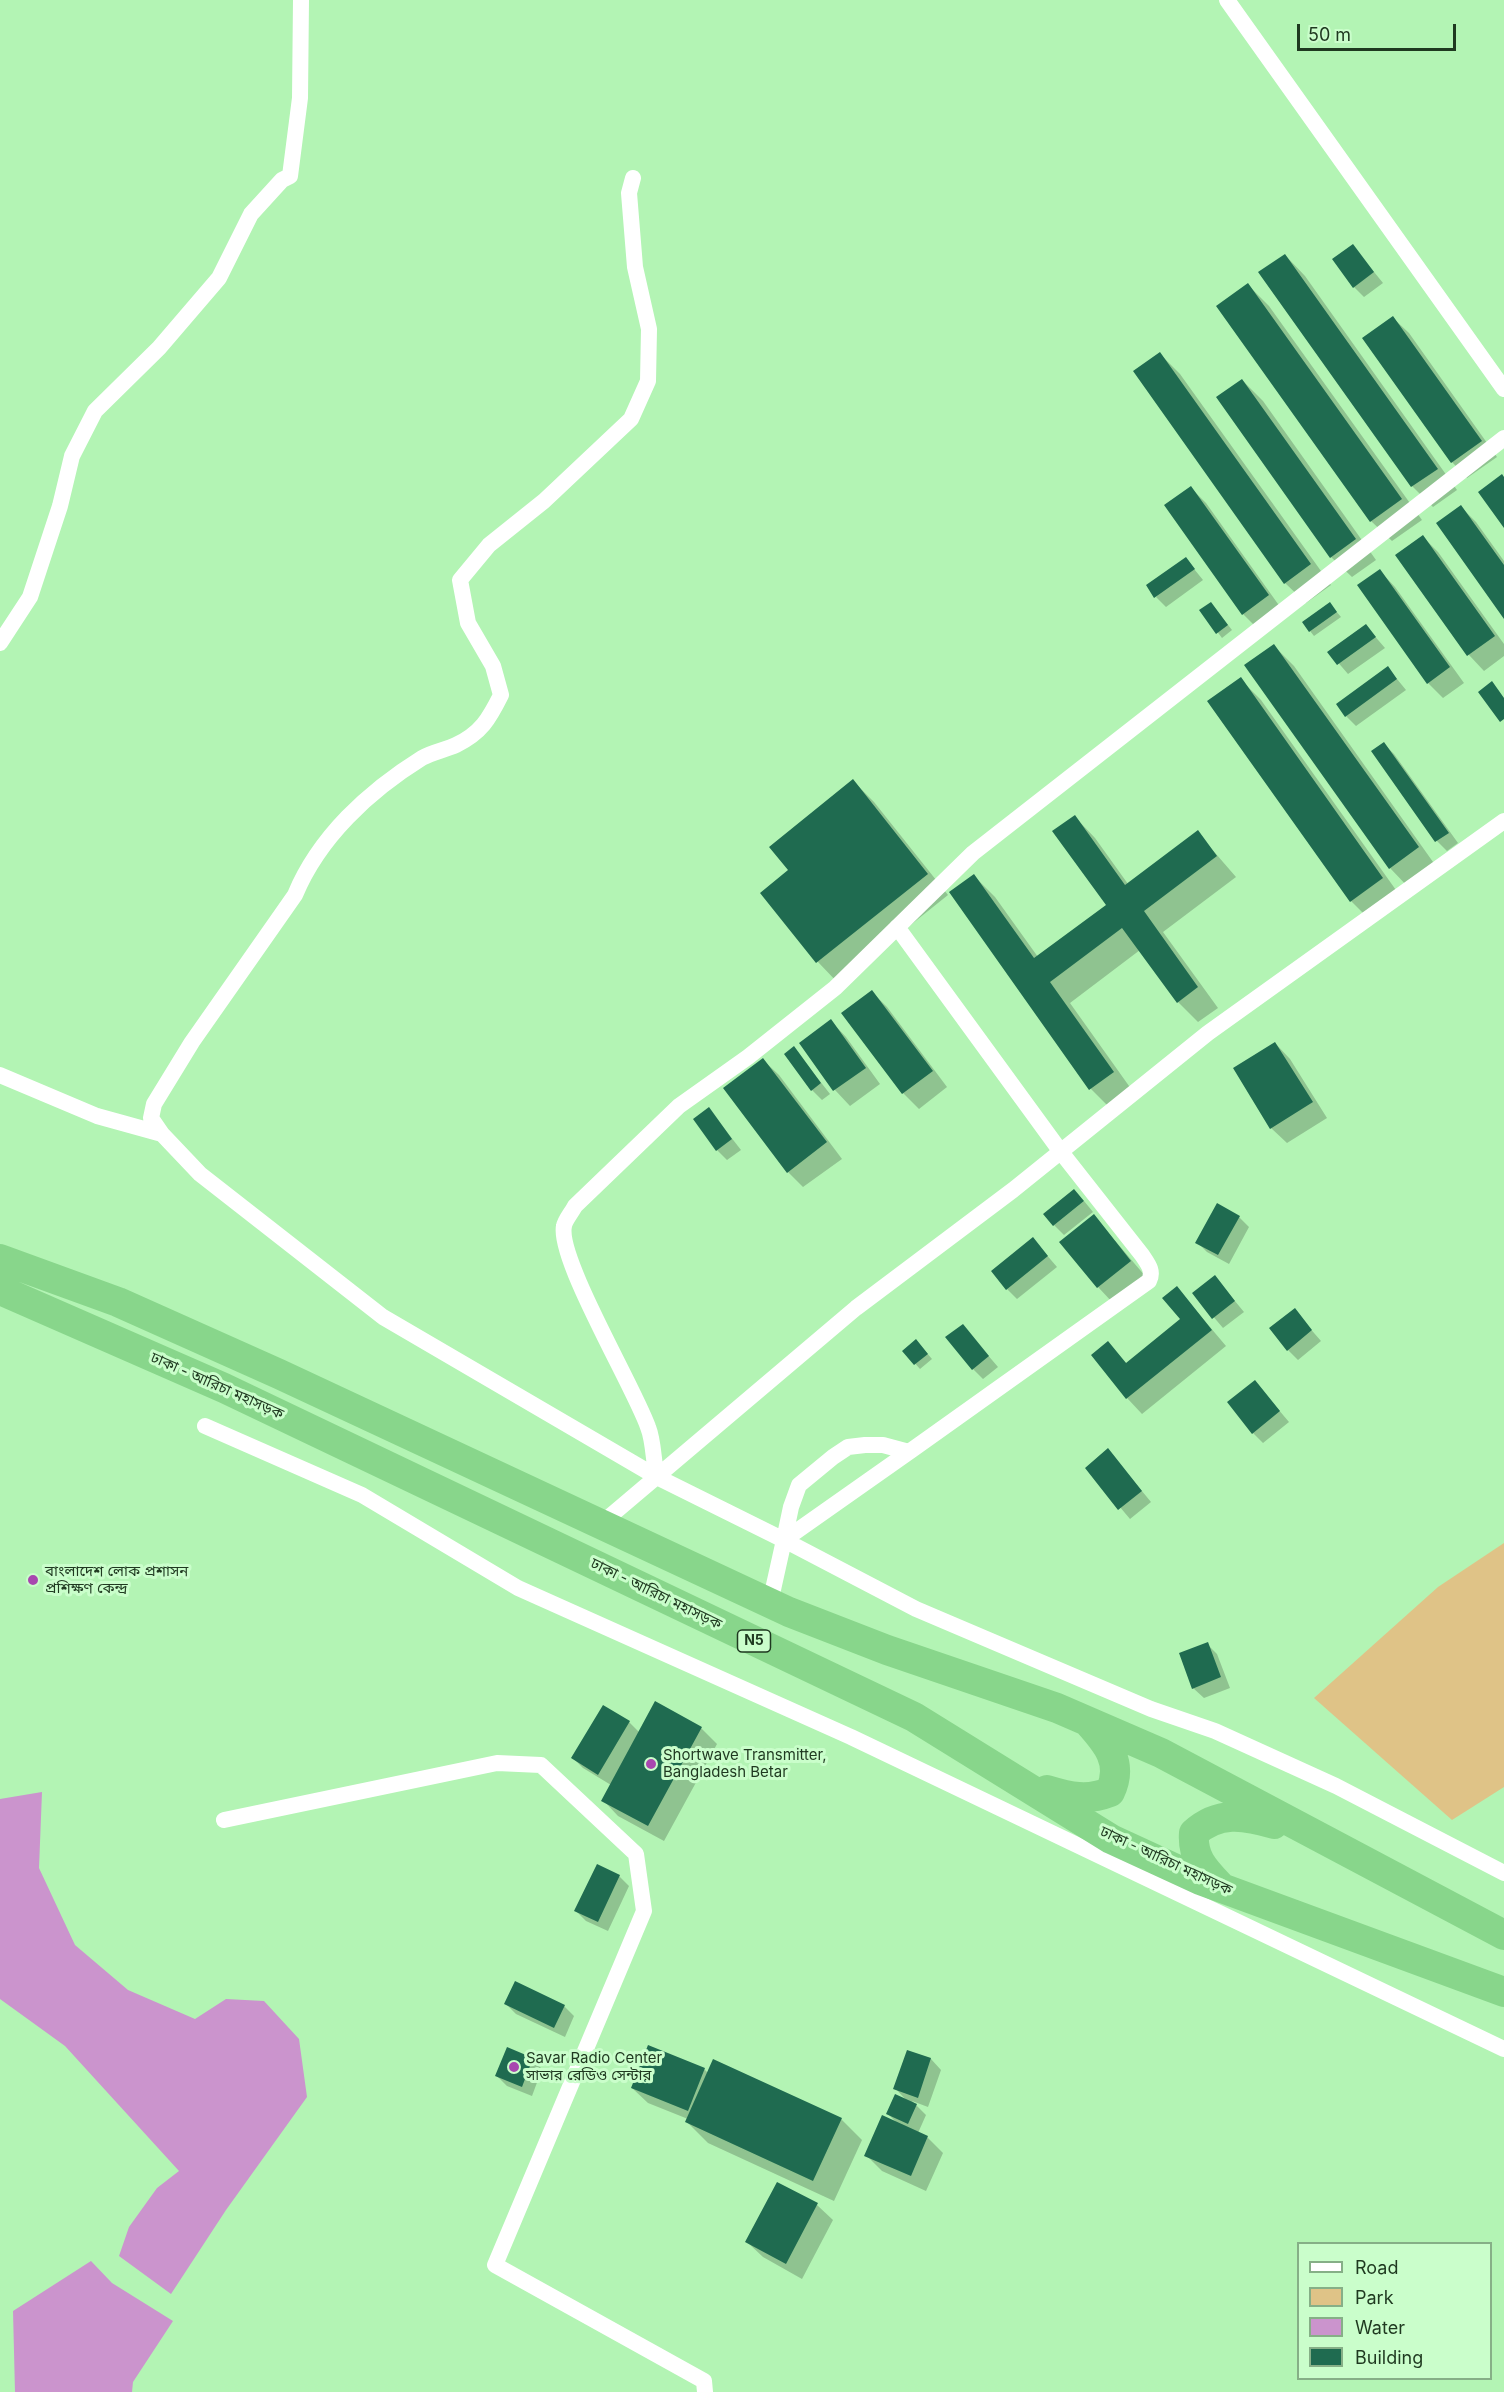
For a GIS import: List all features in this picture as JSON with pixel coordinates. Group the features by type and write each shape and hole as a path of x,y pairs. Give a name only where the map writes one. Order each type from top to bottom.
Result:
{"highway":[{"path":"0,1259 118,1302 440,1447 770,1603 887,1650 1058,1707 1161,1753 1504,1935"},
{"name":"ঢাকা - আরিচা মহাসড়ক","path":"0,1290 224,1388 914,1717 1111,1839 1224,1889 1504,1992"},
{"path":"1011,1775 1078,1799 1096,1798 1110,1792 1116,1780 1116,1762 1105,1740 1086,1720"},
{"path":"1224,1889 1203,1869 1193,1850 1194,1833 1205,1823 1226,1815 1255,1818 1320,1838"}],"street":[{"path":"0,643 30,597 60,506 72,456 95,411 159,348 219,278 251,214 282,180 290,176 300,98 301,0"},
{"path":"1227,0 1504,389"},
{"path":"633,178 629,193 636,267 649,329 648,381 631,419 544,501 489,545 460,580 468,623 493,666 501,695 486,725 457,744 423,758 367,799 327,838 305,871 295,895 192,1042 154,1104 151,1118 162,1134 200,1174 383,1317 657,1477 916,1609 1151,1709 1215,1731 1335,1786 1504,1873"},
{"path":"657,1477 650,1430 619,1361 582,1290 567,1251 564,1226 575,1206 679,1106 748,1057 835,988 973,853 1504,438"},
{"path":"602,1523 856,1308 1061,1152 1208,1033 1504,821"},
{"path":"784,1540 1149,1281 1150,1268 1142,1255 1061,1152 897,927"},
{"path":"0,1075 97,1116 162,1134"},
{"path":"205,1426 362,1495 518,1588 850,1737 1504,2049"},
{"path":"770,1603 790,1507 799,1485 848,1447 883,1445 909,1452"},
{"path":"224,1820 497,1763 541,1766 636,1854 644,1911 495,2265 704,2381 705,2392"}],"green space":[{"path":"1504,1543 1504,1787 1452,1820 1314,1698 1438,1587"}],"water":[{"path":"42,1792 39,1868 75,1945 128,1990 195,2019 226,1999 264,2001 299,2039 307,2097 226,2210 171,2294 119,2256 129,2227 157,2188 179,2171 65,2046 0,1999 0,1799"},
{"path":"91,2261 112,2283 173,2321 133,2382 132,2392 15,2392 13,2311"}],"building":[{"path":"1353,244 1374,272 1353,288 1332,259"},
{"path":"1285,254 1438,469 1411,487 1258,272"},
{"path":"1248,283 1402,499 1370,522 1216,306"},
{"path":"1393,316 1482,441 1451,463 1362,338"},
{"path":"1160,352 1311,564 1284,584 1133,371"},
{"path":"1242,379 1356,539 1330,558 1216,397"},
{"path":"1502,474 1504,477 1504,528 1478,492"},
{"path":"1191,486 1269,595 1242,615 1164,505"},
{"path":"1461,505 1504,565 1504,619 1436,523"},
{"path":"1423,535 1495,636 1467,656 1395,555"},
{"path":"1186,557 1195,569 1154,598 1146,585"},
{"path":"1380,569 1450,667 1427,684 1357,585"},
{"path":"1211,602 1228,625 1216,634 1199,610"},
{"path":"1330,602 1337,612 1309,632 1302,622"},
{"path":"1366,624 1376,637 1337,665 1327,652"},
{"path":"1274,644 1419,847 1389,869 1244,665"},
{"path":"1388,666 1397,679 1345,717 1336,704"},
{"path":"1241,677 1383,878 1350,902 1207,701"},
{"path":"1492,681 1504,698 1504,719 1500,722 1478,692"},
{"path":"1384,742 1449,833 1435,842 1371,751"},
{"path":"853,779 928,874 816,963 760,893 788,870 769,847"},
{"path":"1075,815 1125,885 1198,830 1217,856 1144,911 1198,987 1177,1003 1122,928 1050,982 1114,1072 1089,1090 949,892 974,874 1034,958 1106,905 1052,831"},
{"path":"872,990 933,1071 902,1094 841,1013"},
{"path":"831,1019 866,1068 833,1091 799,1043"},
{"path":"1275,1042 1313,1102 1270,1129 1233,1068"},
{"path":"794,1046 821,1083 811,1091 784,1054"},
{"path":"763,1058 827,1142 787,1173 723,1088"},
{"path":"709,1107 732,1139 716,1151 693,1119"},
{"path":"1074,1189 1084,1201 1053,1226 1043,1214"},
{"path":"1217,1203 1240,1216 1218,1255 1195,1243"},
{"path":"1094,1214 1131,1261 1097,1288 1059,1242"},
{"path":"1033,1237 1048,1256 1006,1290 991,1271"},
{"path":"1215,1275 1235,1301 1212,1319 1192,1293"},
{"path":"1177,1286 1212,1330 1126,1399 1091,1355 1108,1341 1126,1363 1180,1319 1162,1298"},
{"path":"1295,1308 1312,1330 1287,1351 1269,1328"},
{"path":"963,1324 989,1356 972,1370 945,1337"},
{"path":"916,1339 928,1354 914,1365 902,1351"},
{"path":"1255,1380 1280,1411 1252,1434 1227,1402"},
{"path":"1108,1448 1142,1491 1118,1510 1085,1468"},
{"path":"1208,1642 1221,1677 1192,1689 1179,1653"},
{"name":"Shortwave Transmitter, Bangladesh Betar","path":"655,1701 702,1727 648,1826 601,1801"},
{"path":"603,1705 630,1721 598,1775 571,1758"},
{"path":"597,1864 620,1875 598,1922 574,1911"},
{"path":"515,1981 565,2005 554,2028 504,2004"},
{"path":"648,2045 705,2068 688,2111 631,2088"},
{"name":"Savar Radio Center সাভার রেডিও সেন্টার","path":"507,2047 533,2058 522,2087 495,2076"},
{"path":"907,2050 931,2058 918,2098 893,2089"},
{"path":"713,2059 842,2118 813,2181 685,2122"},
{"path":"895,2094 917,2104 908,2124 886,2114"},
{"path":"882,2115 928,2136 911,2176 864,2156"},
{"path":"777,2182 818,2203 786,2264 745,2242"}],"place":[{"name":"বাংলাদেশ লোক প্রশাসন প্রশিক্ষণ কেন্দ্র","path":"33,1580"},
{"name":"Shortwave Transmitter, Bangladesh Betar","path":"651,1764"},
{"name":"Savar Radio Center সাভার রেডিও সেন্টার","path":"514,2067"}]}
